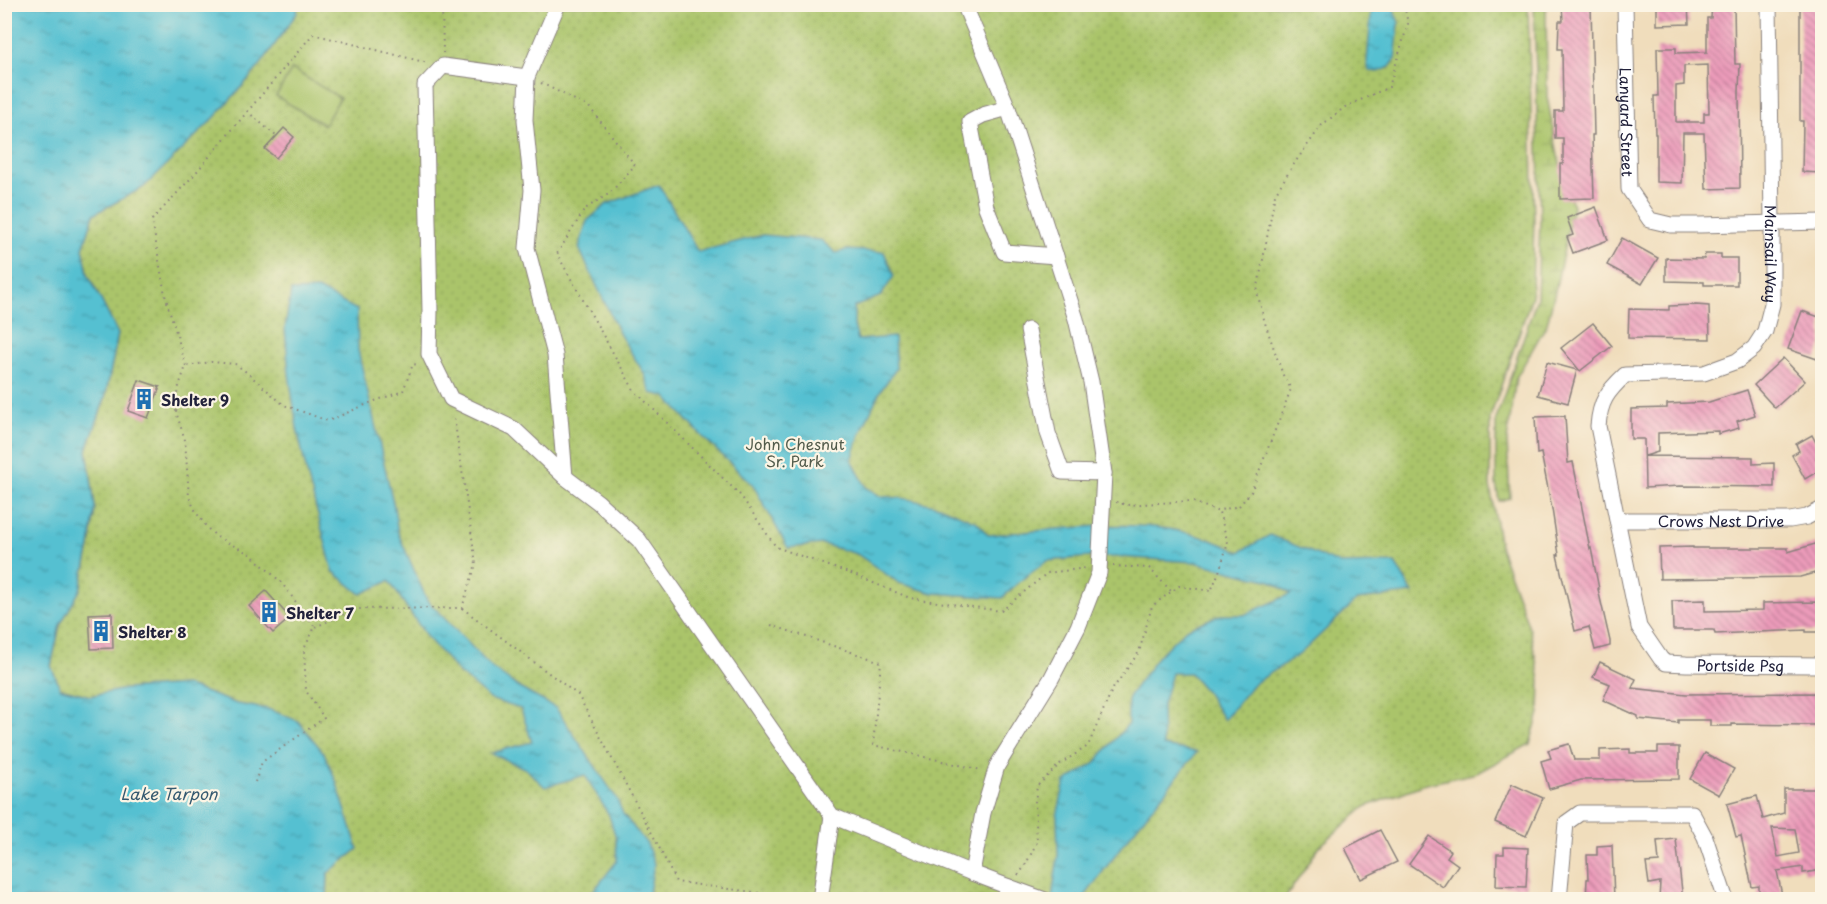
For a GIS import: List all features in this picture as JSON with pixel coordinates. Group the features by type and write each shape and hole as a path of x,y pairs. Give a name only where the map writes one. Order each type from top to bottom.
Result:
{"street":[{"path":"558,4 527,77 525,120 532,190 527,248 555,355 565,477"},
{"path":"963,4 1008,108 1076,319 1091,382 1104,473 1099,573 1078,627 1051,679 997,766 982,813 972,873"},
{"name":"Lanyard Street","path":"1625,4 1629,189 1650,220 1671,225 1822,222"},
{"name":"Mainsail Way","path":"1661,659 1639,627 1598,426 1599,409 1608,391 1625,375 1704,373 1737,361 1754,348 1765,330 1772,304 1769,4"},
{"path":"527,77 443,66 425,86 429,354 451,399 514,429 565,477 598,502 639,540 831,816 972,873 1006,893 1045,899"},
{"path":"1008,108 983,115 970,122 986,207 1004,252 1056,256"},
{"path":"1028,330 1048,433 1062,472 1104,473"},
{"name":"Crows Nest Drive","path":"1617,520 1790,520 1807,517 1822,509"},
{"name":"Portside Psg","path":"1661,659 1666,663 1686,664 1822,665"},
{"path":"1559,900 1566,823 1580,813 1692,813 1705,837 1726,900"},
{"path":"820,900 831,816"}],"path":[{"path":"315,627 280,581 250,554 217,537 207,528 189,497 185,440 176,412 179,386 186,366 165,295 152,220 193,176 313,34 443,66 442,4"},
{"path":"1103,489 1114,502 1127,505 1191,501 1218,510 1239,506 1251,492 1291,389 1283,375 1257,292 1275,194 1322,125 1345,107 1389,87 1408,24 1404,4"},
{"path":"527,77 589,107 635,165 610,193 585,209 557,254 634,390 741,496 776,548 854,575 910,598 1000,611 1047,573 1099,564 1149,568 1172,592"},
{"path":"247,111 276,137"},
{"path":"186,366 211,362 235,364 284,405 328,421 403,391 413,364 423,365 431,358"},
{"path":"451,399 476,564 462,608"},
{"path":"1006,893 1025,866 1037,842 1035,802 1037,786 1060,764 1088,746 1112,690 1139,652 1152,606 1179,586 1211,591 1220,572 1228,543 1218,510"},
{"path":"255,782 262,762 324,718 306,691 304,649 315,627 356,609 462,608 578,695 676,882 760,892 768,900"},
{"path":"771,625 881,662 873,745 995,773"}],"green space":[{"name":"John Chesnut Sr. Park","path":"298,5 1528,5 1534,220 1532,296 1490,418 1490,485 1500,548 1530,630 1540,680 1539,713 1530,744 1477,773 1422,785 1365,807 1319,847 1285,899 327,899 328,873 268,709 237,704 185,685 127,689 90,696 60,688 51,666 60,625 80,590 90,547 95,507 87,450 105,398 118,334 88,274 83,248 94,214 144,187 297,13"},
{"path":"1534,5 1546,5 1547,96 1558,156 1573,206 1547,324 1516,378 1507,441 1510,498 1499,501 1496,484 1496,419 1537,298 1540,220"},
{"path":"292,69 340,98 324,125 276,96"}],"water":[{"name":"Lake Tarpon","path":"4,5 298,5 297,13 259,67 215,117 144,187 94,214 83,248 88,274 118,334 105,398 87,450 95,507 90,547 80,590 60,625 51,666 60,688 90,696 126,689 185,685 237,704 268,709 298,721 324,753 336,781 358,849 328,873 327,899 5,899"},
{"path":"1372,5 1392,5 1399,23 1395,60 1390,67 1379,72 1369,71 1367,62"},
{"path":"659,185 698,252 763,235 821,240 836,253 846,250 884,252 894,276 881,296 854,307 854,326 858,340 894,337 896,369 879,393 859,437 852,460 866,487 880,496 939,506 977,522 988,535 1102,526 1147,527 1196,535 1240,552 1270,535 1340,564 1395,563 1413,593 1357,600 1300,654 1252,685 1224,720 1207,693 1190,673 1172,673 1162,707 1163,746 1197,752 1123,844 1083,899 1052,899 1058,855 1057,816 1065,782 1094,764 1128,724 1128,697 1158,656 1186,629 1220,615 1244,615 1291,594 1271,581 1195,562 1119,557 1047,561 1002,598 933,593 899,583 857,554 822,544 788,548 753,485 703,437 665,396 651,393 644,373 620,335 579,248 587,221 607,204"},
{"path":"319,290 357,310 358,350 398,533 427,600 493,669 521,689 556,708 617,799 623,814 647,844 654,864 648,899 586,898 617,861 616,838 609,815 585,775 545,787 526,769 491,753 532,742 521,709 490,699 459,673 427,637 389,581 361,594 333,571 297,428 285,328 291,291"}],"building":[{"path":"1562,4 1591,4 1594,198 1560,199 1563,138 1555,138 1555,111 1563,111 1562,49 1558,49 1559,21 1563,21"},
{"path":"1657,4 1688,4 1689,24 1657,25"},
{"path":"1712,4 1734,4 1735,64 1740,64 1740,188 1706,189 1704,133 1683,133 1682,183 1656,182 1654,96 1658,96 1657,48 1676,48 1676,53 1707,52 1707,18 1711,18","holes":["1708,65 1709,113 1704,113 1704,122 1676,122 1676,86 1684,85 1684,66"]},
{"path":"1800,4 1822,4 1822,173 1802,172"},
{"path":"284,128 294,137 276,158 265,149"},
{"path":"1596,207 1608,240 1573,253 1567,237 1573,235 1567,218"},
{"path":"1622,238 1658,258 1642,284 1607,265"},
{"path":"1705,254 1721,254 1721,258 1737,258 1737,285 1704,285 1704,282 1666,281 1666,258 1704,259"},
{"path":"1669,306 1709,306 1710,339 1628,338 1629,309 1669,310"},
{"path":"1802,311 1822,318 1822,343 1817,359 1788,349"},
{"path":"1593,323 1612,346 1580,371 1561,348"},
{"path":"1783,358 1805,381 1775,408 1754,385"},
{"path":"1547,362 1577,370 1568,403 1538,395"},
{"name":"Shelter 9","path":"139,380 160,387 148,418 128,411"},
{"path":"1747,390 1755,415 1737,421 1739,428 1718,434 1718,431 1658,433 1658,452 1645,456 1753,457 1753,464 1774,463 1774,487 1645,488 1644,439 1631,439 1631,409 1667,408 1667,404 1709,402"},
{"path":"1565,416 1568,463 1573,462 1610,641 1610,646 1595,650 1589,627 1575,631 1557,555 1559,555 1552,509 1541,453 1537,454 1535,417"},
{"path":"1812,435 1822,454 1816,458 1822,469 1805,479 1792,455 1799,451 1796,444"},
{"path":"1822,542 1822,571 1800,577 1660,579 1659,548 1788,548 1788,552"},
{"name":"Shelter 7","path":"266,591 290,618 273,633 249,606"},
{"path":"1705,600 1705,611 1763,610 1763,603 1822,602 1822,632 1806,632 1806,630 1715,634 1714,630 1673,630 1672,601"},
{"name":"Shelter 8","path":"112,613 113,648 91,649 89,614"},
{"path":"1600,662 1636,679 1632,688 1686,694 1822,693 1822,712 1818,712 1817,725 1710,726 1710,720 1678,720 1678,723 1638,719 1638,716 1603,700 1610,684 1593,677"},
{"path":"1569,744 1574,760 1600,760 1600,750 1630,749 1630,753 1658,753 1658,747 1679,747 1679,779 1581,780 1549,789 1541,761 1551,758 1548,750"},
{"path":"1705,753 1734,769 1719,795 1690,779"},
{"path":"1512,784 1543,798 1526,836 1495,822"},
{"path":"1784,789 1818,789 1816,841 1822,840 1822,870 1803,873 1803,867 1777,871 1783,900 1759,900 1759,886 1752,887 1741,836 1736,837 1727,804 1757,796 1763,819 1784,813","holes":["1772,828 1795,829 1799,853 1778,857"]},
{"path":"1380,830 1397,862 1361,879 1345,848"},
{"path":"1429,836 1451,851 1447,857 1458,865 1443,887 1409,864"},
{"path":"1676,839 1683,900 1659,900 1660,882 1649,884 1646,863 1659,862 1657,841"},
{"path":"1612,845 1614,900 1586,900 1587,855 1597,855 1597,846"},
{"path":"1504,847 1528,848 1526,887 1496,886 1497,854 1504,854"}],"place":[{"name":"Shelter 9","path":"144,399"},
{"name":"Shelter 7","path":"269,612"},
{"name":"Shelter 8","path":"101,631"}]}
